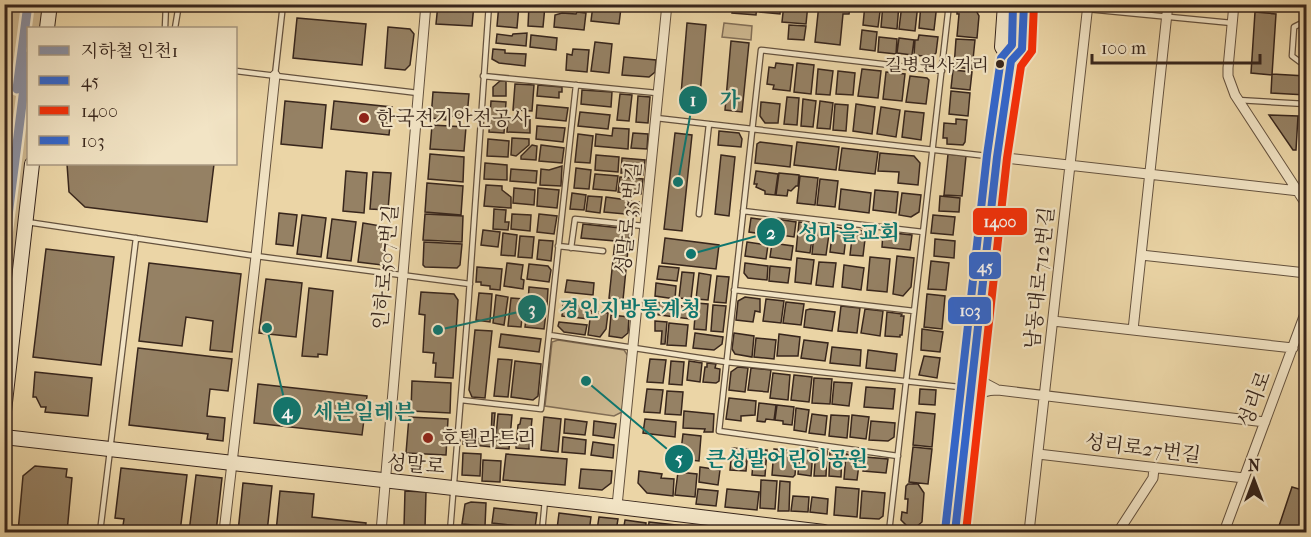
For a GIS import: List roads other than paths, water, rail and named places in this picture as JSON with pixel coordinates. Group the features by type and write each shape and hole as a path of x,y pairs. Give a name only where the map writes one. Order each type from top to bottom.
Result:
{"main road":[{"path":"47,27 50,4"},
{"path":"1005,4 1002,47 1011,60"},
{"path":"955,532 998,157 1011,60 1022,49 1024,4"},
{"path":"4,411 32,165"},
{"name":"성말로","path":"4,437 545,497 617,506 740,527 824,532"}],"street":[{"name":"인하로507번길","path":"381,532 426,4"},
{"name":"성말로35번길","path":"617,506 667,4"},
{"path":"1133,330 1168,4"},
{"path":"1234,4 1228,76 1238,99 1306,204"},
{"name":"남동대로712번길","path":"1029,532 1087,7"},
{"path":"224,532 275,75"},
{"path":"998,157 1299,191"},
{"path":"1141,255 1306,273"},
{"name":"성리로","path":"1224,532 1306,311"},
{"path":"1053,321 1293,348"},
{"path":"973,372 979,380 998,390"},
{"path":"971,395 987,390 998,390 1265,422"},
{"name":"성리로27번길","path":"1038,454 1244,478"},
{"path":"1118,532 1153,478 1154,468"}],"lane":[{"path":"165,27 166,4"},
{"path":"175,27 178,4"},
{"path":"275,75 283,4"},
{"path":"450,532 489,4"},
{"path":"889,532 949,4"},
{"path":"1087,7 1232,23"},
{"path":"1306,24 1294,27 1292,56 1300,62 1306,62"},
{"path":"898,456 719,431 761,50 942,71"},
{"path":"237,71 418,93"},
{"path":"483,76 658,93"},
{"path":"461,400 541,409 576,85"},
{"path":"1238,99 1306,104"},
{"path":"656,118 998,157"},
{"path":"699,214 709,124"},
{"path":"743,211 923,232"},
{"path":"571,248 575,219 645,226"},
{"path":"26,222 256,256 470,284"},
{"path":"100,532 136,238"},
{"path":"558,246 603,251"},
{"path":"734,290 914,311"},
{"path":"549,335 726,362 906,381 971,395"},
{"path":"542,532 545,497"}],"metro line":[{"name":"인천1","path":"17,89 28,4"},
{"name":"인천1","path":"4,248 27,64"}],"place":[{"name":"길병원사거리","path":"1000,64"},
{"name":"한국전기안전공사","path":"364,118"},
{"name":"가","path":"678,182"},
{"name":"성마을교회","path":"691,254"},
{"name":"세븐일레븐","path":"267,328"},
{"name":"경인지방통계청","path":"438,330"},
{"name":"큰성말어린이공원","path":"586,381"},
{"name":"호텔라트리","path":"428,438"}]}
